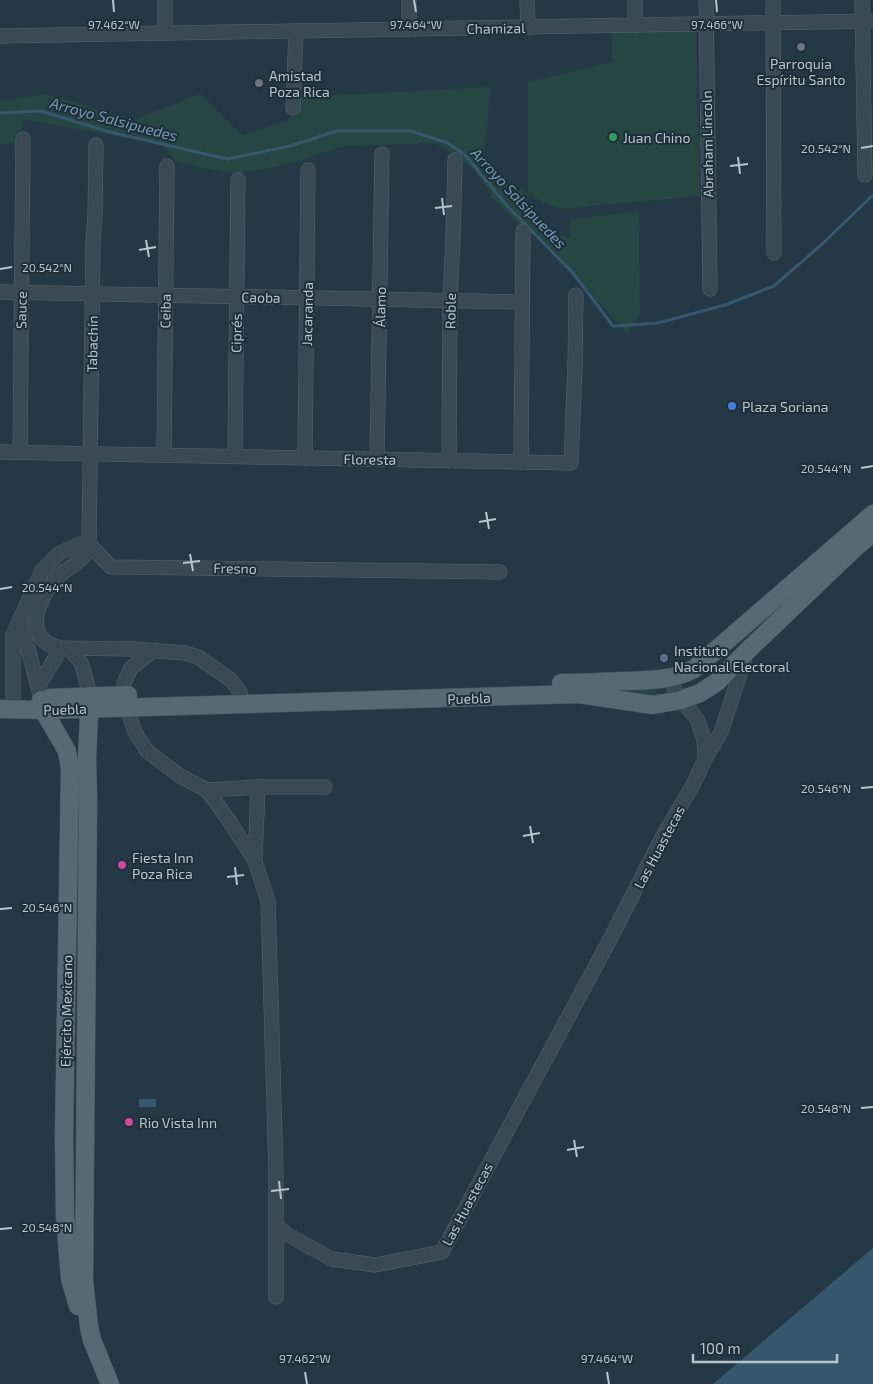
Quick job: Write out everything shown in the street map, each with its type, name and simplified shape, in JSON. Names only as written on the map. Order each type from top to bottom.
[{"type":"main road","name":"Puebla","points":[[241,698],[486,686],[650,681],[683,675],[694,669],[873,514]]},
{"type":"main road","name":"Puebla","points":[[4,702],[41,699],[90,702],[241,698],[579,694],[653,705],[681,700],[700,693],[717,682],[746,652],[873,532]]},
{"type":"main road","name":"Ejército Mexicano","points":[[41,699],[67,751],[70,769],[64,1135],[65,1216],[70,1279],[110,1384]]},
{"type":"main road","name":"Ejército Mexicano","points":[[88,1327],[84,1280],[84,1214],[87,758],[90,702]]},
{"type":"main road","points":[[67,751],[87,758]]},
{"type":"main road","points":[[66,1004],[86,1004]]},
{"type":"main road","points":[[65,1216],[84,1214]]},
{"type":"street","points":[[165,0],[165,33]]},
{"type":"street","points":[[409,0],[409,29]]},
{"type":"street","points":[[527,0],[528,27]]},
{"type":"street","points":[[635,0],[635,25]]},
{"type":"street","name":"Abraham Lincoln","points":[[706,0],[710,289]]},
{"type":"street","points":[[773,0],[774,252]]},
{"type":"street","points":[[862,0],[867,21],[865,175]]},
{"type":"street","name":"Chamizal","points":[[0,36],[867,21]]},
{"type":"street","points":[[293,108],[296,31]]},
{"type":"street","name":"Sauce","points":[[20,452],[23,139]]},
{"type":"street","name":"Tabachín","points":[[89,544],[96,145]]},
{"type":"street","name":"Álamo","points":[[377,459],[382,154]]},
{"type":"street","name":"Roble","points":[[449,461],[450,301],[455,160]]},
{"type":"street","name":"Ceiba","points":[[164,455],[167,166]]},
{"type":"street","name":"Jacaranda","points":[[305,458],[308,170]]},
{"type":"street","name":"Ciprés","points":[[235,456],[238,180]]},
{"type":"street","points":[[521,462],[523,231]]},
{"type":"street","name":"Caoba","points":[[0,292],[522,302]]},
{"type":"street","name":"Floresta","points":[[0,452],[571,463],[576,366],[576,295]]},
{"type":"street","points":[[4,702],[13,635],[42,570],[60,553],[80,544],[89,544],[85,555],[49,588],[38,613],[36,618],[37,629],[41,638],[50,645],[66,649],[133,649],[185,652],[198,657],[231,680],[241,698]]},
{"type":"street","name":"Fresno","points":[[89,544],[111,566],[500,572]]},
{"type":"street","points":[[20,618],[41,699]]},
{"type":"street","points":[[41,699],[66,649]]},
{"type":"street","points":[[66,649],[81,664],[90,702]]},
{"type":"street","points":[[154,650],[131,668],[124,683],[125,701],[135,732],[147,751],[180,776],[207,790],[255,861],[268,901],[276,1171],[276,1297]]},
{"type":"street","name":"Las Huastecas","points":[[276,1226],[288,1235],[332,1259],[375,1265],[442,1252],[607,945],[664,834],[721,732],[746,652]]},
{"type":"street","points":[[669,679],[681,700],[696,718],[704,739],[705,759]]},
{"type":"street","points":[[207,790],[258,787],[325,787]]},
{"type":"street","points":[[255,861],[258,787]]},
{"type":"green space","points":[[612,29],[696,30],[700,196],[559,209],[542,202],[529,193],[526,215],[541,232],[570,238],[570,220],[639,211],[640,313],[627,334],[555,252],[514,220],[491,196],[487,187],[473,169],[435,143],[344,146],[277,167],[235,174],[176,162],[163,145],[23,119],[18,143],[0,144],[0,101],[46,94],[134,120],[200,94],[242,135],[288,121],[301,97],[491,87],[482,173],[528,193],[528,82],[612,62]]},
{"type":"green space","points":[[655,688],[658,693],[656,697],[536,690]]},
{"type":"water","points":[[139,1099],[156,1099],[156,1107],[139,1107]]},
{"type":"water","points":[[873,1248],[873,1384],[713,1384]]},
{"type":"waterway","name":"Arroyo Salsipuedes","points":[[0,113],[41,111],[106,131],[227,159],[290,146],[337,131],[411,131],[448,143],[466,156],[509,208],[573,273],[613,326],[658,323],[725,305],[774,286],[821,245],[873,195]]},
{"type":"place","name":"Parroquia Espíritu Santo","points":[[801,47]]},
{"type":"place","name":"Amistad Poza Rica","points":[[259,83]]},
{"type":"place","name":"Juan Chino","points":[[613,137]]},
{"type":"place","name":"Plaza Soriana","points":[[732,406]]},
{"type":"place","name":"Instituto Nacional Electoral","points":[[664,658]]},
{"type":"place","name":"Fiesta Inn Poza Rica","points":[[122,865]]},
{"type":"place","name":"Rio Vista Inn","points":[[129,1122]]}]
